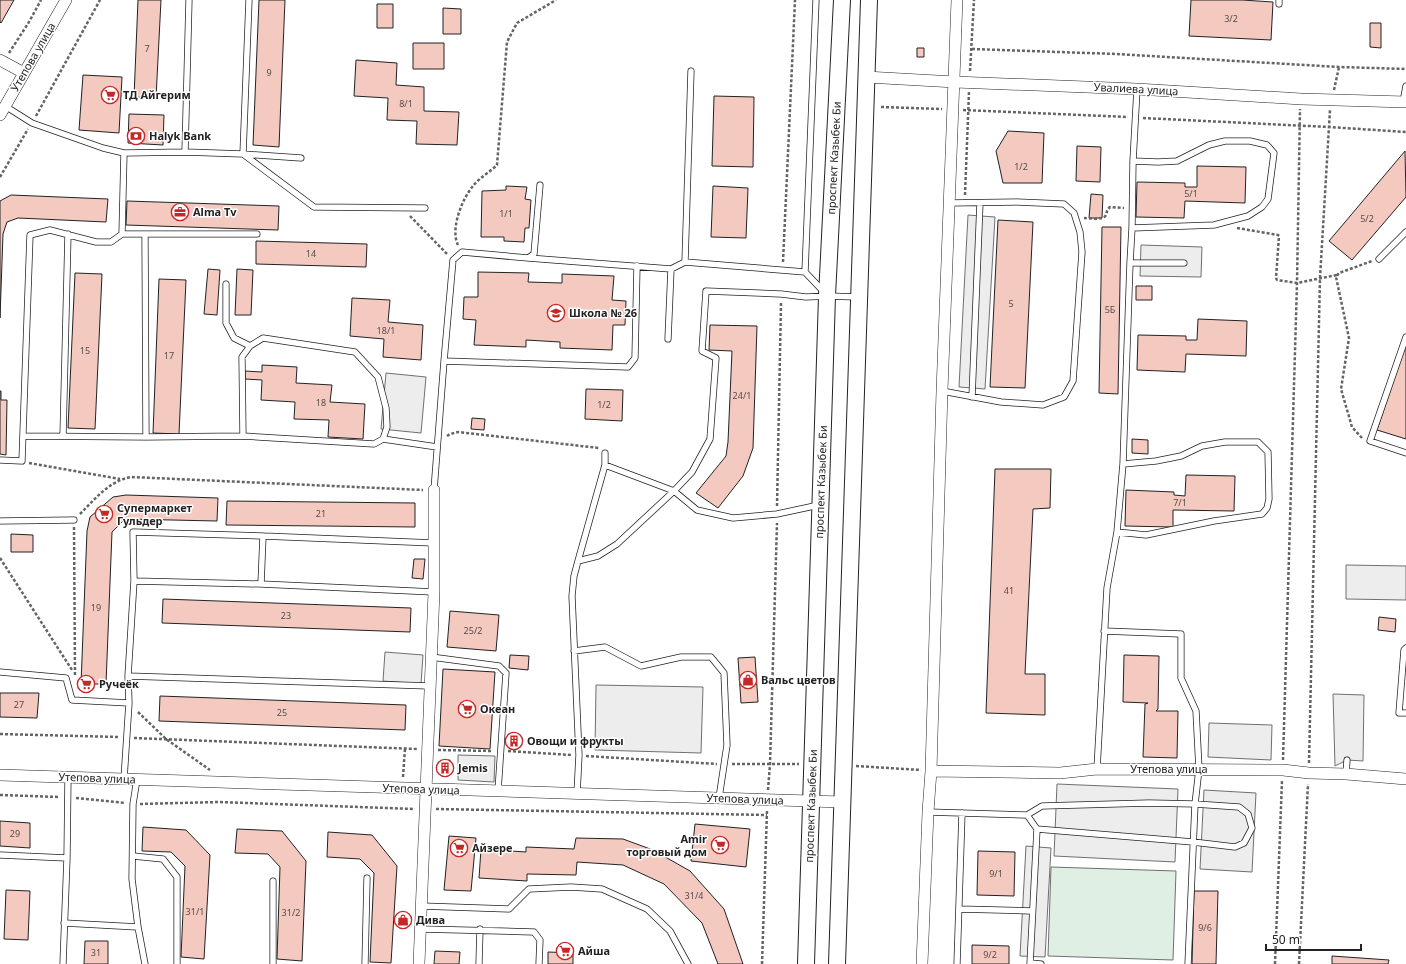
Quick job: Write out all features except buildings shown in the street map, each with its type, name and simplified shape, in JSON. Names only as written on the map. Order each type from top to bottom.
[{"type":"street","name":"Утепова улица","points":[[2,110],[66,0]]},
{"type":"street","name":"проспект Казыбек Би","points":[[805,963],[827,296],[842,0]]},
{"type":"street","points":[[837,964],[869,0]]},
{"type":"street","points":[[922,964],[931,771],[942,391],[957,0]]},
{"type":"street","points":[[2,61],[24,73]]},
{"type":"street","name":"Увалиева улица","points":[[866,77],[1137,89],[1301,99],[1404,102]]},
{"type":"street","points":[[419,964],[434,592],[434,490]]},
{"type":"street","name":"Утепова улица","points":[[931,771],[1060,773],[1097,769],[1283,770],[1309,774],[1346,774],[1406,779]]},
{"type":"street","name":"Утепова улица","points":[[0,775],[842,802]]},
{"type":"lane","points":[[185,152],[189,0]]},
{"type":"lane","points":[[243,154],[249,0]]},
{"type":"lane","points":[[805,272],[816,0]]},
{"type":"lane","points":[[685,262],[691,71]]},
{"type":"lane","points":[[1404,102],[1406,86]]},
{"type":"lane","points":[[1097,769],[1107,588],[1117,532],[1122,464],[1137,89]]},
{"type":"lane","points":[[2,110],[32,123],[103,148],[124,153],[185,152],[301,158]]},
{"type":"lane","points":[[1132,228],[1215,225],[1248,216],[1262,207],[1268,199],[1274,153],[1267,146],[1250,141],[1225,141],[1209,145],[1177,161],[1133,161]]},
{"type":"lane","points":[[122,234],[124,153]]},
{"type":"lane","points":[[243,154],[314,207],[425,208]]},
{"type":"lane","points":[[528,258],[534,254],[540,185]]},
{"type":"lane","points":[[942,391],[1001,402],[1043,405],[1064,397],[1073,381],[1082,252],[1080,232],[1074,213],[1064,204],[980,202],[949,203]]},
{"type":"lane","points":[[972,397],[980,202]]},
{"type":"lane","points":[[0,460],[22,461],[30,235],[50,230],[96,242],[111,242],[122,234],[257,234]]},
{"type":"lane","points":[[1379,259],[1406,232]]},
{"type":"lane","points":[[63,436],[68,234]]},
{"type":"lane","points":[[145,234],[146,437]]},
{"type":"lane","points":[[434,490],[453,260],[462,252],[671,269],[685,262],[805,272],[827,296]]},
{"type":"lane","points":[[1130,263],[1184,263]]},
{"type":"lane","points":[[444,361],[628,367],[635,358],[637,266]]},
{"type":"lane","points":[[668,339],[671,269]]},
{"type":"lane","points":[[226,284],[226,323],[234,338],[250,346]]},
{"type":"lane","points":[[578,561],[598,556],[617,544],[674,491],[692,472],[710,439],[716,358],[702,351],[706,291],[781,294],[806,297],[859,297]]},
{"type":"lane","points":[[242,436],[242,357],[250,346],[264,338],[354,352],[378,377],[386,408],[387,427],[383,439]]},
{"type":"lane","points":[[1406,338],[1370,441],[1406,453]]},
{"type":"lane","points":[[23,436],[242,436],[374,444],[383,439],[437,447]]},
{"type":"lane","points":[[1117,532],[1146,535],[1214,521],[1262,514],[1267,508],[1269,499],[1268,452],[1258,442],[1225,442],[1202,446],[1182,456],[1156,462],[1122,464]]},
{"type":"lane","points":[[577,794],[579,755],[572,596],[574,576],[605,464],[605,453]]},
{"type":"lane","points":[[605,464],[674,491],[697,510],[733,518],[777,514],[821,504]]},
{"type":"lane","points":[[0,521],[74,520]]},
{"type":"lane","points":[[124,779],[129,703],[128,676],[134,581],[133,532],[434,543]]},
{"type":"lane","points":[[261,584],[263,536]]},
{"type":"lane","points":[[134,581],[261,584],[434,592]]},
{"type":"lane","points":[[1104,631],[1181,634],[1181,678],[1196,711],[1199,769],[1195,804],[1188,964]]},
{"type":"lane","points":[[574,651],[605,647],[641,666],[681,657],[711,657],[724,673],[727,745],[725,764],[718,798]]},
{"type":"lane","points":[[1406,648],[1404,650],[1399,713],[1406,713]]},
{"type":"lane","points":[[431,657],[499,666],[506,673],[498,791]]},
{"type":"lane","points":[[0,672],[66,678],[72,700],[129,703]]},
{"type":"lane","points":[[128,676],[430,686]]},
{"type":"lane","points":[[1346,774],[1347,760]]},
{"type":"lane","points":[[63,964],[68,777]]},
{"type":"lane","points":[[137,779],[133,804],[132,879],[138,927],[145,964]]},
{"type":"lane","points":[[928,812],[1027,816],[1042,806],[1149,803],[1195,804],[1239,807],[1248,814],[1252,828],[1244,843],[1235,847],[1037,829]]},
{"type":"lane","points":[[957,964],[962,813]]},
{"type":"lane","points":[[1027,816],[1037,829],[1030,964],[1040,964]]},
{"type":"lane","points":[[0,855],[67,858]]},
{"type":"lane","points":[[133,856],[163,859],[177,877],[177,964]]},
{"type":"lane","points":[[365,964],[367,878]]},
{"type":"lane","points":[[273,881],[273,964]]},
{"type":"lane","points":[[422,906],[509,909],[529,889],[571,887],[602,889],[647,909],[670,931],[688,964]]},
{"type":"lane","points":[[960,909],[1032,911]]},
{"type":"lane","points":[[64,923],[138,927]]},
{"type":"lane","points":[[420,929],[480,929],[534,932],[540,940],[539,964]]},
{"type":"lane","points":[[479,964],[480,929]]},
{"type":"path","points":[[2,61],[29,22],[40,0]]},
{"type":"path","points":[[0,177],[32,123],[100,0]]},
{"type":"path","points":[[462,252],[455,238],[458,213],[473,185],[498,165],[507,42],[517,23],[556,0]]},
{"type":"path","points":[[782,270],[795,0]]},
{"type":"path","points":[[965,203],[974,0]]},
{"type":"path","points":[[972,48],[1116,54],[1339,67],[1406,69]]},
{"type":"path","points":[[1299,964],[1309,774],[1320,278],[1331,100],[1339,67]]},
{"type":"path","points":[[1275,964],[1283,770],[1301,99]]},
{"type":"path","points":[[1075,217],[1102,219],[1105,217],[1108,209],[1112,206],[1132,208]]},
{"type":"path","points":[[401,208],[453,260]]},
{"type":"path","points":[[1215,225],[1278,235],[1277,280],[1297,283],[1337,275],[1379,259]]},
{"type":"path","points":[[1337,275],[1338,287],[1349,338],[1342,389],[1352,426],[1361,437],[1370,441]]},
{"type":"path","points":[[762,964],[767,800],[770,764],[781,294]]},
{"type":"path","points":[[437,447],[443,439],[450,434],[458,432],[598,447],[605,453]]},
{"type":"path","points":[[22,461],[121,479]]},
{"type":"path","points":[[72,700],[75,676],[74,520],[102,491],[121,479],[131,477],[434,490]]},
{"type":"path","points":[[0,558],[75,676]]},
{"type":"path","points":[[129,703],[166,739],[212,772]]},
{"type":"path","points":[[0,734],[126,737],[428,750],[500,751],[725,764],[812,764]]},
{"type":"path","points":[[403,777],[405,748]]},
{"type":"path","points":[[844,766],[931,771]]},
{"type":"path","points":[[0,795],[68,798],[133,804],[219,802],[425,809],[767,815]]},
{"type":"green space","points":[[1051,867],[1176,871],[1173,960],[1048,956]]},
{"type":"shaded area","points":[[968,215],[995,217],[985,389],[959,387]]},
{"type":"shaded area","points":[[1141,245],[1202,247],[1201,277],[1140,276]]},
{"type":"shaded area","points":[[386,373],[426,377],[421,433],[381,429]]},
{"type":"shaded area","points":[[1346,565],[1406,566],[1406,600],[1346,599]]},
{"type":"shaded area","points":[[385,652],[423,655],[421,684],[383,681]]},
{"type":"shaded area","points":[[596,685],[703,687],[701,753],[595,750]]},
{"type":"shaded area","points":[[1333,694],[1364,695],[1363,761],[1347,760],[1335,766]]},
{"type":"shaded area","points":[[1209,723],[1272,725],[1271,760],[1208,757]]},
{"type":"shaded area","points":[[458,755],[495,756],[494,782],[458,780]]},
{"type":"shaded area","points":[[1057,784],[1178,789],[1175,862],[1054,856]]},
{"type":"shaded area","points":[[1204,790],[1256,793],[1252,872],[1200,869]]},
{"type":"shaded area","points":[[1026,846],[1051,848],[1045,957],[1020,956]]},
{"type":"place","name":"ТД Айгерим","points":[[110,95]]},
{"type":"place","name":"Halyk Bank","points":[[136,136]]},
{"type":"place","name":"Alma Tv","points":[[180,212]]},
{"type":"place","name":"Школа № 26","points":[[556,313]]},
{"type":"place","name":"Супермаркет Гульдер","points":[[104,514]]},
{"type":"place","name":"Вальс цветов","points":[[748,680]]},
{"type":"place","name":"Ручеёк","points":[[86,684]]},
{"type":"place","name":"Океан","points":[[467,709]]},
{"type":"place","name":"Овощи и фрукты","points":[[514,741]]},
{"type":"place","name":"Jemis","points":[[445,768]]},
{"type":"place","name":"Amir торговый дом","points":[[720,845]]},
{"type":"place","name":"Айзере","points":[[459,848]]},
{"type":"place","name":"Дива","points":[[403,920]]},
{"type":"place","name":"Айша","points":[[565,951]]}]
